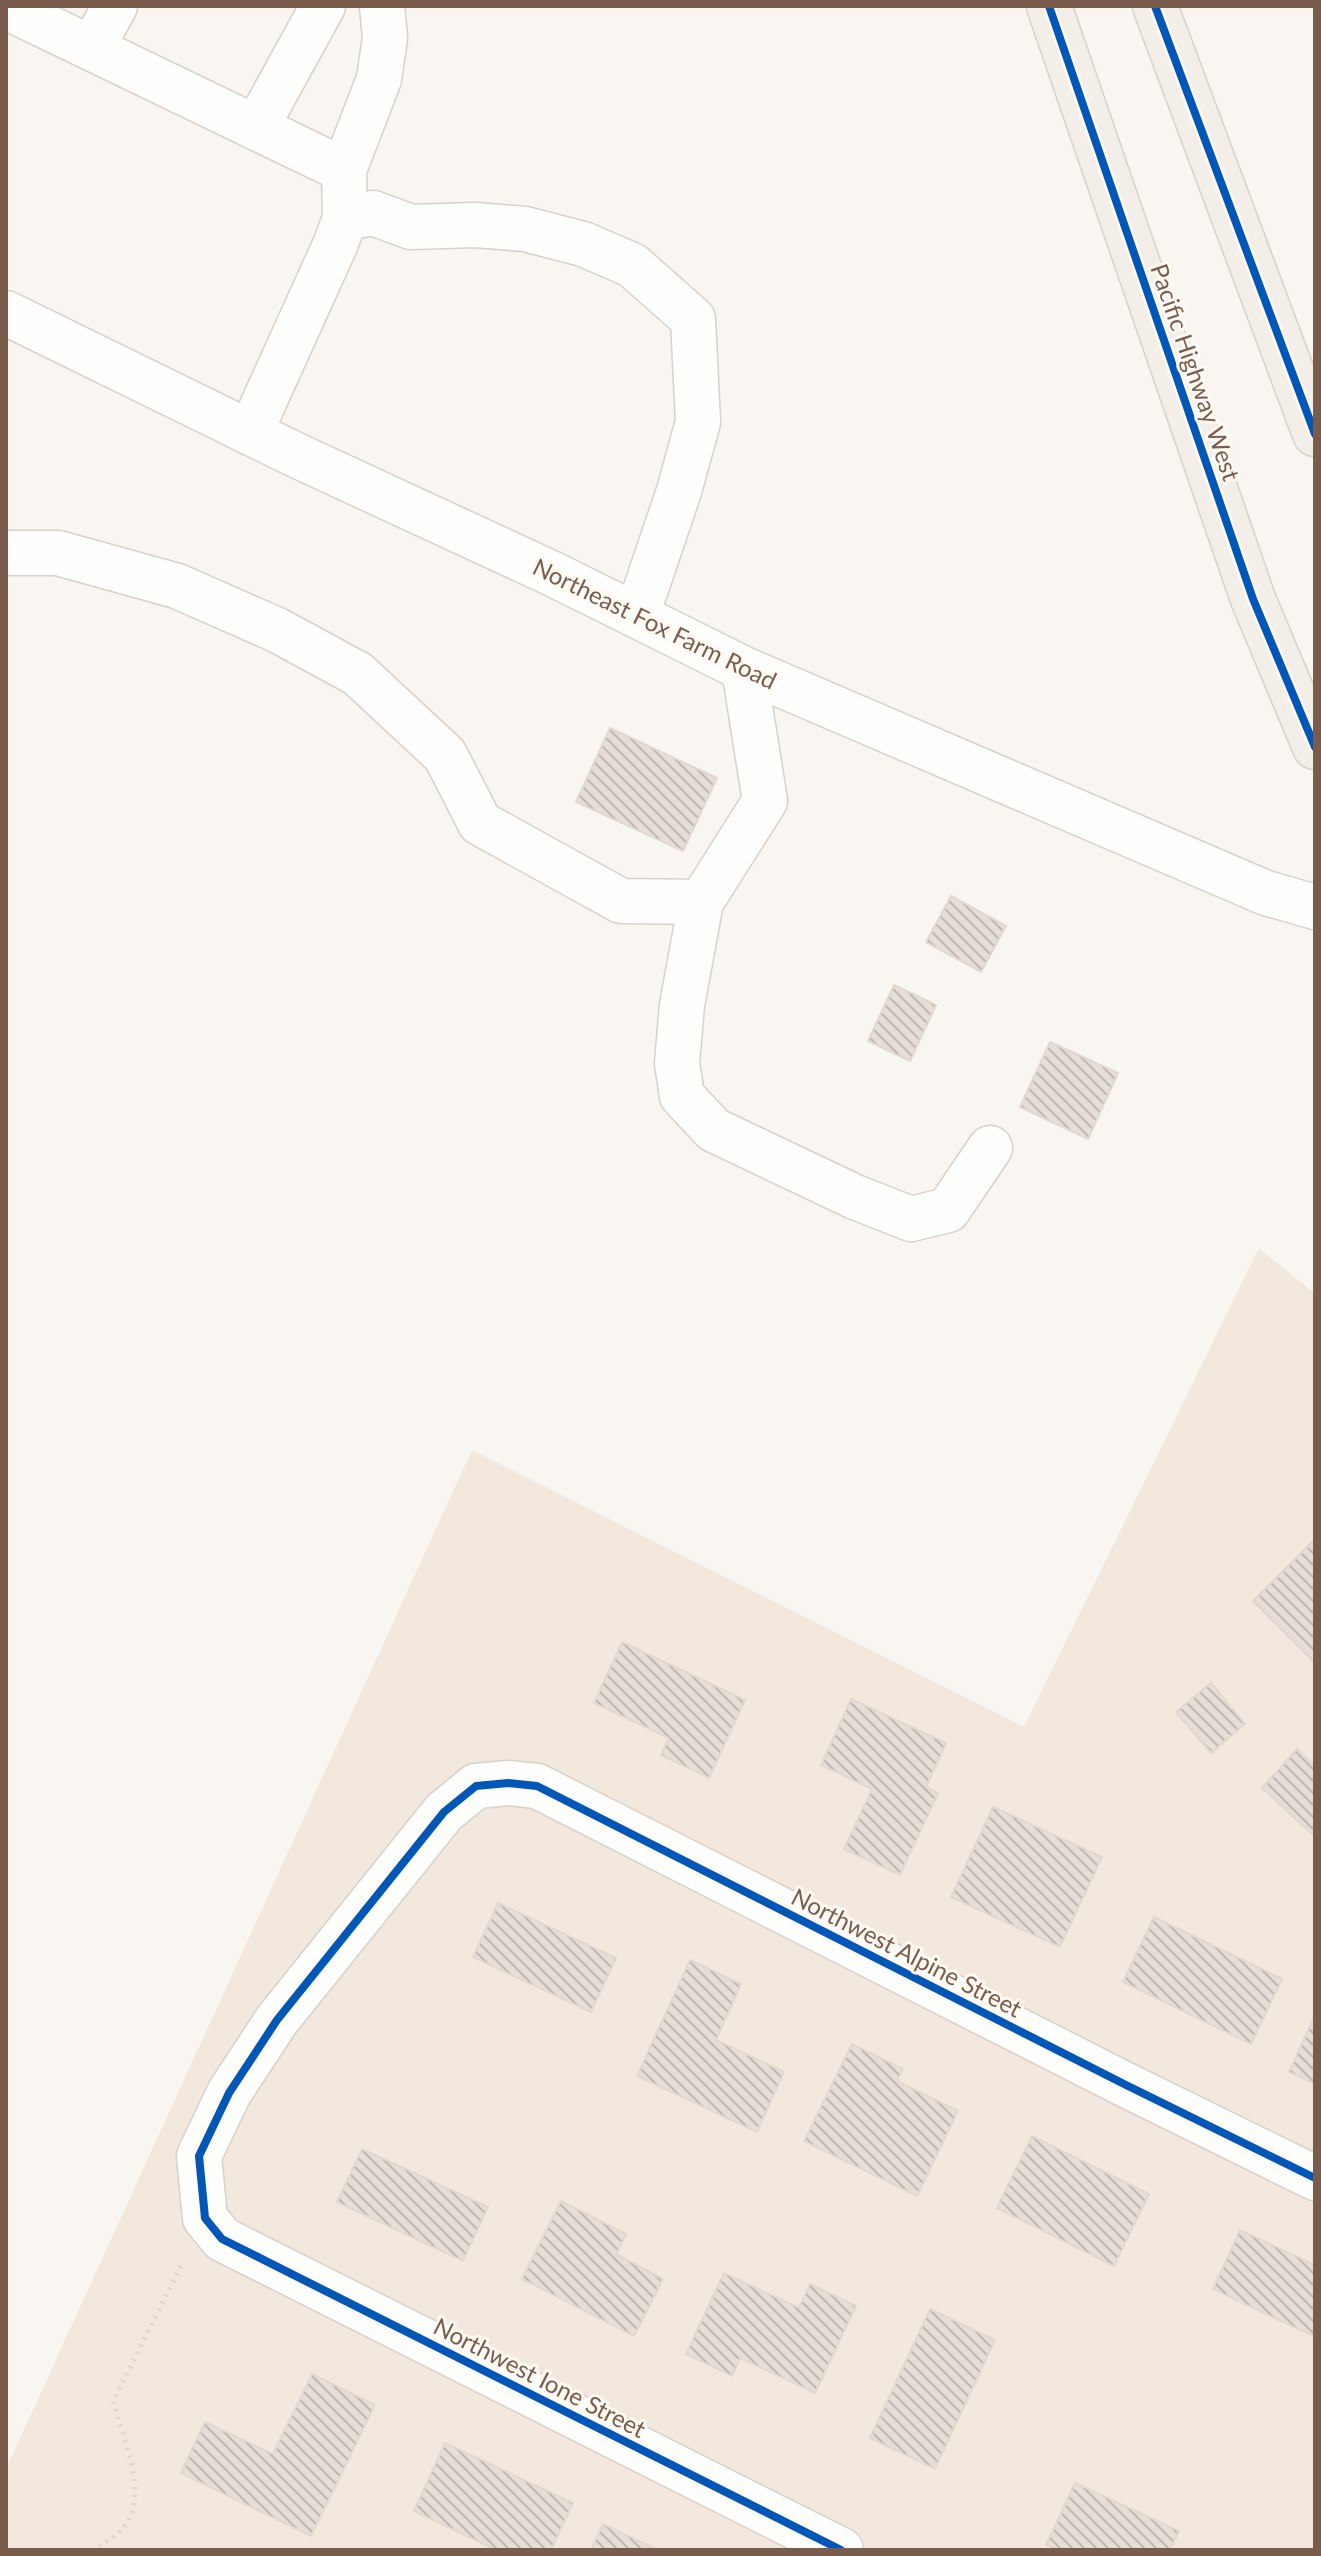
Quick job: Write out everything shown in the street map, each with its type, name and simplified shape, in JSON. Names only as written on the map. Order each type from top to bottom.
[{"type":"main road","name":"Pacific Highway West","points":[[1049,6],[1253,599],[1315,747]]},
{"type":"main road","points":[[1155,6],[1315,434]]},
{"type":"street","points":[[92,48],[115,6]]},
{"type":"street","points":[[256,128],[323,6]]},
{"type":"street","points":[[250,433],[345,218],[344,170],[379,79],[385,38],[382,6]]},
{"type":"street","points":[[6,7],[344,170]]},
{"type":"street","points":[[345,218],[373,213],[411,227],[475,225],[525,229],[583,244],[632,265],[693,319],[698,422],[679,491],[637,615]]},
{"type":"street","name":"Northeast Fox Farm Road","points":[[6,313],[250,433],[553,574],[744,669],[1266,893],[1315,907]]},
{"type":"street","points":[[6,553],[58,553],[177,586],[277,630],[358,674],[445,755],[480,823],[621,901],[701,902]]},
{"type":"street","points":[[744,669],[765,801],[701,902],[682,1005],[677,1063],[682,1096],[714,1130],[855,1197],[911,1219],[948,1210],[990,1148]]},
{"type":"street","name":"Northwest Alpine Street","points":[[213,2228],[199,2156],[229,2093],[277,2020],[444,1812],[476,1786],[508,1783],[537,1786],[1315,2178]]},
{"type":"street","name":"Northwest Ione Street","points":[[213,2228],[841,2550]]},
{"type":"path","points":[[92,2550],[123,2528],[134,2511],[136,2484],[113,2401],[213,2228]]},
{"type":"shaded area","points":[[1259,1248],[1315,1294],[1315,2550],[6,2550],[6,2469],[472,1450],[1024,1727]]},
{"type":"building","points":[[610,728],[717,778],[683,851],[576,802]]},
{"type":"building","points":[[951,896],[1006,926],[981,972],[926,942]]},
{"type":"building","points":[[894,985],[936,1005],[910,1061],[868,1041]]},
{"type":"building","points":[[1050,1042],[1118,1073],[1088,1139],[1020,1107]]},
{"type":"building","points":[[1315,1539],[1315,1663],[1253,1601]]},
{"type":"building","points":[[622,1642],[745,1700],[709,1778],[661,1755],[669,1738],[594,1703]]},
{"type":"building","points":[[1211,1683],[1245,1724],[1211,1753],[1176,1712]]},
{"type":"building","points":[[851,1699],[946,1743],[926,1787],[938,1793],[900,1875],[844,1849],[872,1789],[821,1765]]},
{"type":"building","points":[[1297,1749],[1315,1766],[1315,1837],[1262,1788]]},
{"type":"building","points":[[993,1807],[1102,1857],[1060,1947],[951,1897]]},
{"type":"building","points":[[498,1903],[616,1958],[591,2012],[473,1957]]},
{"type":"building","points":[[1154,1917],[1282,1979],[1251,2044],[1123,1982]]},
{"type":"building","points":[[690,1960],[741,1984],[716,2040],[784,2072],[757,2132],[637,2076]]},
{"type":"building","points":[[1315,2015],[1315,2084],[1289,2072]]},
{"type":"building","points":[[852,2044],[903,2069],[897,2081],[958,2111],[917,2196],[804,2141]]},
{"type":"building","points":[[1032,2136],[1149,2194],[1114,2266],[997,2208]]},
{"type":"building","points":[[362,2149],[488,2207],[463,2261],[337,2202]]},
{"type":"building","points":[[561,2201],[626,2234],[616,2254],[663,2279],[634,2336],[522,2279]]},
{"type":"building","points":[[1240,2230],[1315,2265],[1315,2337],[1213,2289]]},
{"type":"building","points":[[724,2273],[799,2308],[810,2284],[856,2306],[815,2393],[740,2358],[732,2376],[686,2354]]},
{"type":"building","points":[[930,2309],[995,2340],[935,2469],[870,2438]]},
{"type":"building","points":[[312,2374],[375,2405],[311,2536],[181,2473],[205,2422],[273,2454]]},
{"type":"building","points":[[445,2443],[573,2503],[551,2550],[496,2550],[414,2511]]},
{"type":"building","points":[[1075,2483],[1179,2531],[1170,2550],[1058,2550],[1046,2545]]},
{"type":"building","points":[[603,2524],[658,2550],[591,2550]]},
{"type":"cycle path","points":[[1049,6],[1253,599],[1315,747]]},
{"type":"cycle path","points":[[1155,6],[1315,434]]},
{"type":"cycle path","points":[[841,2550],[222,2239],[205,2218],[199,2156],[229,2093],[277,2020],[444,1812],[476,1786],[508,1783],[537,1786],[1315,2178]]}]
